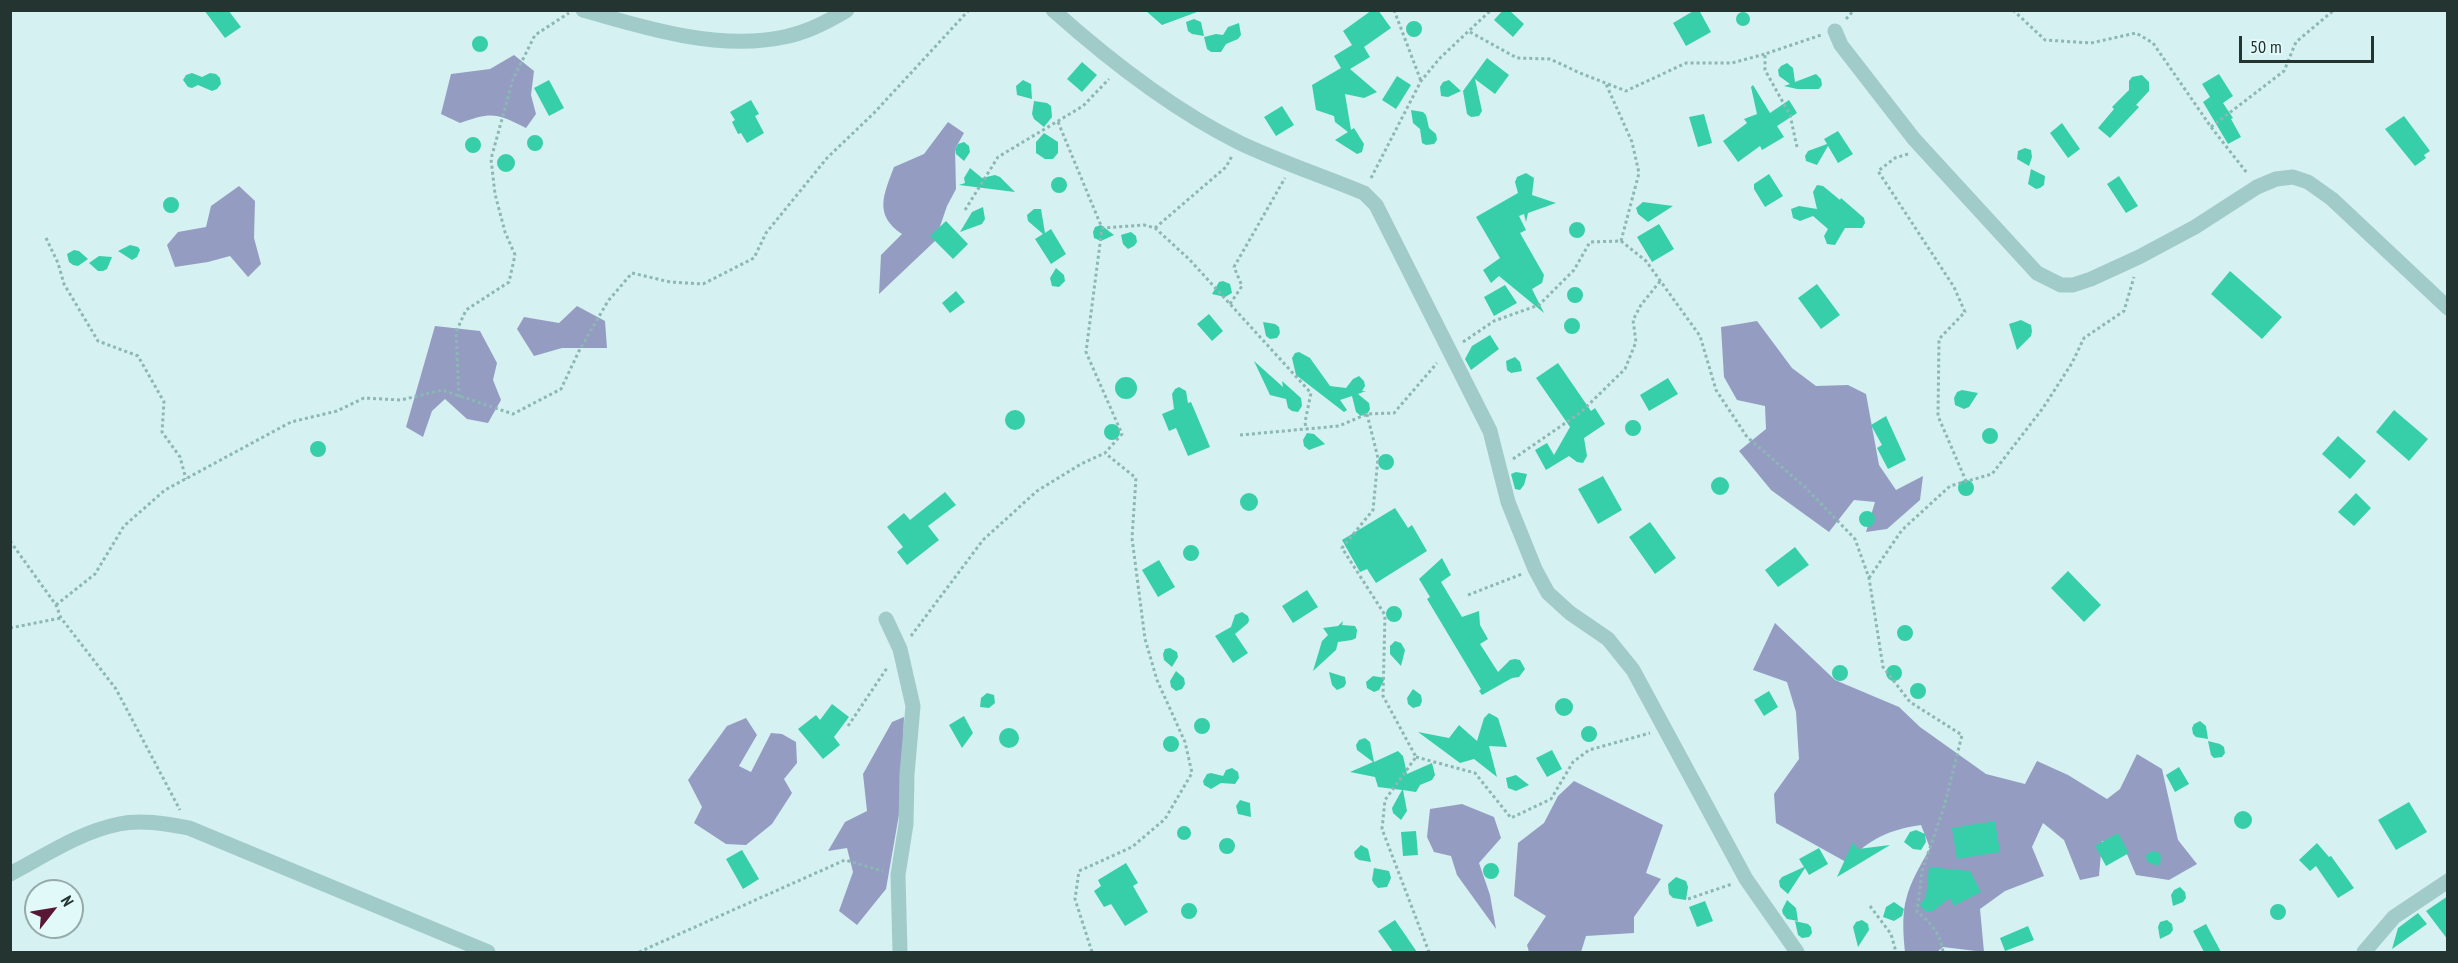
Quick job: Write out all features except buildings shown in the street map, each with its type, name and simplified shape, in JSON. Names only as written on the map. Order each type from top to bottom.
[{"type":"street","points":[[584,10],[680,35],[735,40],[784,37],[848,10]]},
{"type":"street","points":[[1053,10],[1121,66],[1186,112],[1239,142],[1364,193],[1376,205],[1490,431],[1508,502],[1535,569],[1548,593],[1557,603],[1608,639],[1646,689],[1746,879],[1797,952]]},
{"type":"street","points":[[1835,31],[1841,45],[1924,149],[2037,273],[2048,280],[2061,285],[2073,285],[2139,258],[2195,227],[2257,187],[2276,179],[2293,177],[2308,182],[2332,199],[2448,308]]},
{"type":"street","points":[[886,619],[900,649],[913,706],[907,774],[906,824],[898,875],[900,952]]},
{"type":"street","points":[[10,874],[86,833],[122,823],[163,823],[189,828],[488,952]]},
{"type":"street","points":[[2364,952],[2394,917],[2448,881]]},
{"type":"path","points":[[459,397],[456,332],[466,310],[509,282],[515,255],[505,232],[495,194],[491,159],[513,79],[536,35],[576,10]]},
{"type":"path","points":[[56,604],[95,574],[124,526],[165,490],[291,422],[337,411],[364,398],[401,400],[442,390],[513,414],[561,389],[579,351],[608,301],[632,273],[670,282],[703,284],[754,258],[766,233],[827,158],[874,112],[969,10]]},
{"type":"path","points":[[1394,10],[1421,81]]},
{"type":"path","points":[[1364,193],[1421,81],[1440,58],[1491,10]]},
{"type":"path","points":[[1470,32],[1517,58],[1550,59],[1626,91],[1686,63],[1732,63],[1835,31],[1854,10]]},
{"type":"path","points":[[2013,10],[2045,40],[2091,43],[2136,33],[2153,43],[2211,127],[2257,187]]},
{"type":"path","points":[[2211,127],[2284,71],[2296,42],[2334,10]]},
{"type":"path","points":[[1765,54],[1766,70],[1790,115],[1797,147]]},
{"type":"path","points":[[965,210],[998,157],[1083,106],[1121,66]]},
{"type":"path","points":[[1605,84],[1632,142],[1639,173],[1621,241]]},
{"type":"path","points":[[848,726],[900,649],[983,540],[1037,491],[1081,464],[1105,453],[1122,434],[1086,352],[1102,228],[1058,122]]},
{"type":"path","points":[[1155,228],[1226,167],[1239,142]]},
{"type":"path","points":[[1924,149],[1894,158],[1878,171],[1954,287],[1965,312],[1939,339],[1938,416],[1966,481]]},
{"type":"path","points":[[1230,304],[1242,286],[1234,267],[1294,164]]},
{"type":"path","points":[[1102,228],[1144,225],[1155,228],[1189,259],[1311,393],[1305,422],[1306,429]]},
{"type":"path","points":[[46,238],[64,284],[98,341],[138,356],[164,402],[162,432],[180,457],[186,479]]},
{"type":"path","points":[[1240,435],[1339,426],[1367,414],[1394,413],[1450,350],[1494,321],[1539,305],[1574,270],[1590,242],[1621,241],[1646,261],[1700,336],[1716,390],[1747,437],[1806,488],[1854,539],[1869,578],[1883,667],[1910,702],[1962,735],[1944,807],[1922,872],[1917,912],[1928,920],[1942,940],[1942,952]]},
{"type":"path","points":[[1869,578],[1902,530],[1950,486],[1992,474],[2043,408],[2073,363],[2084,338],[2124,311],[2138,269],[2139,258]]},
{"type":"path","points":[[1499,469],[1580,413],[1625,369],[1636,342],[1633,320],[1641,305],[1661,280]]},
{"type":"path","points":[[1367,414],[1378,458],[1373,510],[1342,548],[1385,615],[1383,696],[1416,757],[1475,773],[1511,818],[1551,799],[1573,762],[1589,750],[1666,728]]},
{"type":"path","points":[[1092,952],[1074,899],[1079,872],[1132,847],[1165,819],[1192,773],[1185,742],[1157,680],[1145,639],[1132,538],[1136,478],[1105,453]]},
{"type":"path","points":[[10,542],[56,604],[61,618],[116,689],[189,828]]},
{"type":"path","points":[[1468,596],[1535,569]]},
{"type":"path","points":[[10,628],[61,618]]},
{"type":"path","points":[[1416,757],[1385,800],[1382,829],[1429,952]]},
{"type":"path","points":[[639,952],[845,860],[898,875]]},
{"type":"path","points":[[1688,899],[1746,879]]},
{"type":"path","points":[[1870,906],[1891,934],[1896,952]]},
{"type":"shaded area","points":[[514,55],[534,71],[531,95],[536,114],[526,128],[508,119],[494,116],[480,117],[460,123],[441,114],[451,74],[490,69]]},
{"type":"shaded area","points":[[948,122],[964,133],[955,149],[956,189],[947,206],[935,241],[879,294],[881,255],[902,234],[887,219],[883,204],[894,167],[924,154]]},
{"type":"shaded area","points":[[239,186],[255,201],[254,238],[261,264],[248,277],[230,256],[175,267],[167,245],[178,232],[206,227],[211,206]]},
{"type":"shaded area","points":[[577,306],[605,321],[607,348],[562,348],[534,356],[517,329],[524,317],[559,323]]},
{"type":"shaded area","points":[[1757,321],[1792,368],[1816,386],[1848,385],[1866,394],[1879,465],[1896,490],[1923,476],[1920,500],[1887,529],[1866,532],[1875,502],[1854,500],[1829,532],[1771,490],[1739,451],[1766,429],[1765,406],[1737,400],[1724,377],[1721,327]]},
{"type":"shaded area","points":[[435,326],[480,331],[497,363],[493,380],[501,400],[488,423],[467,419],[445,399],[432,411],[423,437],[406,427]]},
{"type":"shaded area","points":[[1775,623],[1835,680],[1899,707],[1920,727],[1986,774],[2025,784],[2037,761],[2068,775],[2107,799],[2120,789],[2137,754],[2162,769],[2178,840],[2197,864],[2169,880],[2136,875],[2123,845],[2102,841],[2099,876],[2080,880],[2064,840],[2043,823],[2032,847],[2044,876],[2005,891],[1980,909],[1984,952],[1943,947],[1937,952],[1905,952],[1904,908],[1915,875],[1930,848],[1921,825],[1880,837],[1863,847],[1846,862],[1776,823],[1774,794],[1799,759],[1796,712],[1787,682],[1753,670]]},
{"type":"shaded area","points":[[904,717],[901,803],[886,889],[857,925],[839,911],[853,872],[847,848],[828,851],[845,822],[867,811],[863,774],[892,722]]},
{"type":"shaded area","points":[[746,718],[757,735],[739,766],[751,772],[771,733],[782,734],[796,742],[797,763],[784,779],[792,793],[772,824],[746,845],[726,844],[694,823],[702,807],[688,780],[727,726]]},
{"type":"shaded area","points":[[1574,781],[1663,825],[1646,873],[1661,879],[1634,917],[1634,933],[1586,936],[1581,952],[1529,952],[1527,945],[1546,916],[1514,896],[1518,843],[1544,823],[1558,796]]},
{"type":"shaded area","points":[[1462,804],[1494,817],[1501,838],[1479,863],[1490,895],[1496,929],[1457,875],[1451,856],[1434,852],[1427,837],[1430,809]]}]
